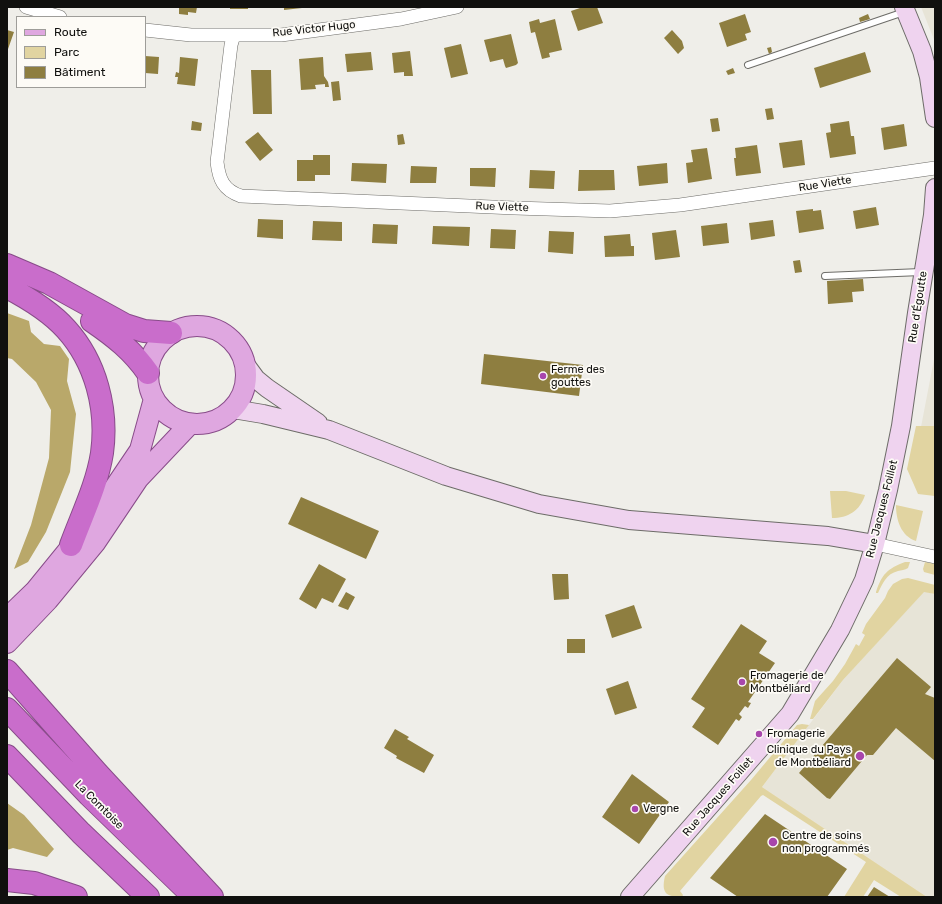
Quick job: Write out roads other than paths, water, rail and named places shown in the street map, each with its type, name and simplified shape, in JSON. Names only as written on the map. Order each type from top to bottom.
[{"type":"highway","points":[[7,265],[49,283],[125,325],[144,332],[171,333]]},
{"type":"highway","points":[[7,286],[46,296],[74,309],[92,320],[115,336],[142,363],[148,373]]},
{"type":"highway","points":[[7,286],[46,311],[66,329],[85,356],[99,390],[104,426],[102,453],[95,479],[71,545]]},
{"type":"highway","points":[[7,671],[98,774],[212,897]]},
{"type":"highway","name":"La Comtoise","points":[[8,710],[89,795],[195,897]]},
{"type":"highway","points":[[7,756],[82,833],[148,897]]},
{"type":"highway","points":[[7,880],[34,883],[76,897]]},
{"type":"main road","points":[[905,9],[932,77],[935,118]]},
{"type":"main road","name":"Rue d'Égoutte","points":[[901,426],[923,272],[933,215],[935,188]]},
{"type":"main road","points":[[201,326],[216,330],[229,338],[240,350],[245,364],[246,380],[242,395],[233,409],[221,418],[206,424],[190,424],[176,420],[164,411],[154,399],[149,385],[148,373],[152,356],[160,343],[171,333],[186,327],[201,326]]},
{"type":"main road","points":[[245,364],[256,379],[267,388],[329,430]]},
{"type":"main road","points":[[7,618],[35,591],[92,521],[140,450],[154,399]]},
{"type":"main road","points":[[233,409],[263,414],[329,430],[446,476],[539,504],[629,520],[828,536],[875,544]]},
{"type":"main road","points":[[7,643],[48,600],[94,543],[138,478],[190,424]]},
{"type":"main road","name":"Rue Jacques Foillet","points":[[630,897],[790,714],[840,630],[864,580],[875,544],[890,482],[901,426]]},
{"type":"street","points":[[26,7],[57,16]]},
{"type":"street","name":"Rue Victor Hugo","points":[[146,30],[191,34],[281,34],[401,13],[457,7]]},
{"type":"street","name":"Rue Viette","points":[[234,35],[231,45],[217,162],[218,175],[223,185],[233,193],[241,196],[610,211],[680,205],[935,168]]},
{"type":"street","points":[[875,544],[935,557]]},
{"type":"lane","points":[[748,65],[905,9]]},
{"type":"lane","points":[[825,276],[923,272]]},
{"type":"place","name":"Ferme des gouttes","points":[[543,376]]},
{"type":"place","name":"Fromagerie de Montbéliard","points":[[742,682]]},
{"type":"place","name":"Fromagerie","points":[[759,734]]},
{"type":"place","name":"Clinique du Pays de Montbéliard","points":[[860,756]]},
{"type":"place","name":"Vergne","points":[[635,809]]},
{"type":"place","name":"Centre de soins non programmés","points":[[773,842]]}]
